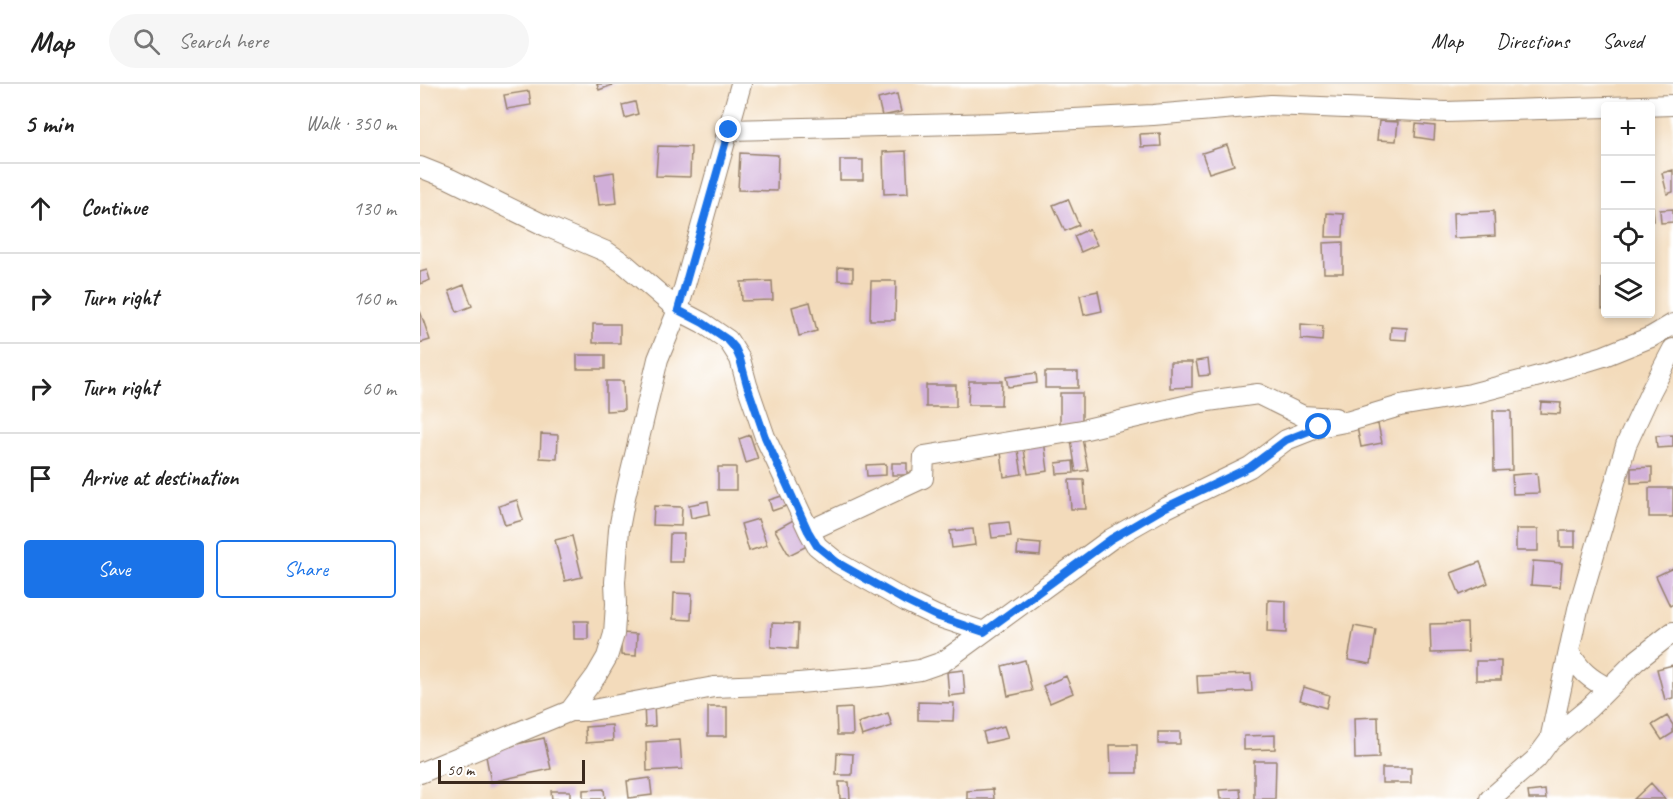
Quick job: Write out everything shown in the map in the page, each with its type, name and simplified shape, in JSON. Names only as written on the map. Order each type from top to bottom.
[{"type":"street","points":[[570,711],[607,657],[614,634],[618,539],[625,497],[658,359],[678,310],[741,84]]},
{"type":"street","points":[[729,130],[997,123],[1153,115],[1271,105],[1445,112],[1673,105]]},
{"type":"street","points":[[420,167],[607,252],[626,265],[678,310],[728,340],[740,359],[765,437],[817,546],[838,563],[907,602],[936,616],[984,632]]},
{"type":"street","points":[[420,773],[570,711],[587,711],[714,687],[787,684],[880,676],[920,670],[944,662],[1120,534],[1164,508],[1250,467],[1286,440],[1319,427],[1350,421],[1400,406],[1471,394],[1550,373],[1604,356],[1651,337],[1673,324]]},
{"type":"street","points":[[1550,740],[1578,609],[1626,445],[1673,349]]},
{"type":"street","points":[[808,531],[923,478],[924,456],[1082,430],[1201,402],[1258,394],[1303,416],[1350,421]]},
{"type":"street","points":[[1490,799],[1536,759],[1550,740],[1589,708],[1636,661],[1673,632]]},
{"type":"street","points":[[1569,652],[1591,680],[1608,688]]},
{"type":"building","points":[[597,84],[615,84],[599,90]]},
{"type":"building","points":[[529,91],[531,105],[507,109],[504,95]]},
{"type":"building","points":[[897,94],[901,112],[882,116],[878,99]]},
{"type":"building","points":[[635,102],[638,114],[625,118],[622,105]]},
{"type":"building","points":[[1379,121],[1398,122],[1396,141],[1377,140]]},
{"type":"building","points":[[1416,124],[1435,126],[1434,140],[1415,137]]},
{"type":"building","points":[[1160,133],[1161,146],[1141,147],[1140,134]]},
{"type":"building","points":[[1227,145],[1234,165],[1209,173],[1202,153]]},
{"type":"building","points":[[658,146],[691,147],[690,177],[656,176]]},
{"type":"building","points":[[906,151],[908,193],[884,194],[883,152]]},
{"type":"building","points":[[740,153],[778,155],[777,191],[738,190]]},
{"type":"building","points":[[840,160],[863,160],[863,180],[840,180]]},
{"type":"building","points":[[1673,170],[1673,192],[1667,194],[1662,173]]},
{"type":"building","points":[[614,172],[617,203],[599,205],[595,175]]},
{"type":"building","points":[[1068,199],[1079,225],[1065,231],[1053,205]]},
{"type":"building","points":[[1673,209],[1673,222],[1661,223],[1660,210]]},
{"type":"building","points":[[1494,211],[1495,236],[1454,238],[1453,213]]},
{"type":"building","points":[[1327,213],[1344,214],[1343,237],[1326,237]]},
{"type":"building","points":[[1089,229],[1097,245],[1081,252],[1074,236]]},
{"type":"building","points":[[1343,242],[1343,273],[1324,273],[1323,243]]},
{"type":"building","points":[[838,267],[853,268],[853,281],[838,280]]},
{"type":"building","points":[[427,270],[430,280],[420,284],[420,272]]},
{"type":"building","points":[[772,281],[773,300],[742,301],[741,282]]},
{"type":"building","points":[[871,281],[896,281],[895,320],[870,320]]},
{"type":"building","points":[[464,285],[472,306],[457,312],[449,291]]},
{"type":"building","points":[[1098,291],[1102,311],[1084,315],[1080,295]]},
{"type":"building","points":[[810,302],[817,331],[799,336],[792,307]]},
{"type":"building","points":[[420,311],[430,340],[420,343]]},
{"type":"building","points":[[593,324],[620,324],[620,343],[593,343]]},
{"type":"building","points":[[1301,324],[1323,326],[1322,341],[1301,339]]},
{"type":"building","points":[[1391,327],[1407,328],[1406,340],[1390,339]]},
{"type":"building","points":[[577,355],[605,355],[605,369],[577,369]]},
{"type":"building","points":[[1208,359],[1210,375],[1199,376],[1196,361]]},
{"type":"building","points":[[1170,362],[1192,362],[1192,387],[1170,388]]},
{"type":"building","points":[[1045,372],[1078,372],[1078,388],[1045,388]]},
{"type":"building","points":[[1036,373],[1037,383],[1008,387],[1006,377]]},
{"type":"building","points":[[606,381],[623,381],[624,410],[606,411]]},
{"type":"building","points":[[969,381],[1002,381],[1001,405],[968,405]]},
{"type":"building","points":[[926,385],[956,385],[956,407],[926,407]]},
{"type":"building","points":[[1060,393],[1082,393],[1082,425],[1060,425]]},
{"type":"building","points":[[1541,402],[1561,403],[1560,414],[1540,413]]},
{"type":"building","points":[[1493,411],[1511,411],[1512,470],[1494,471]]},
{"type":"building","points":[[1378,424],[1382,443],[1361,447],[1357,427]]},
{"type":"building","points":[[541,434],[558,435],[557,459],[540,458]]},
{"type":"building","points":[[750,435],[758,459],[746,463],[739,439]]},
{"type":"building","points":[[1673,435],[1673,447],[1657,448],[1656,436]]},
{"type":"building","points":[[1082,438],[1088,470],[1076,472],[1071,440]]},
{"type":"building","points":[[1044,440],[1048,471],[1028,474],[1023,443]]},
{"type":"building","points":[[1018,450],[1022,474],[1004,477],[1001,452]]},
{"type":"building","points":[[1073,461],[1074,473],[1057,474],[1056,463]]},
{"type":"building","points":[[892,463],[907,463],[907,475],[892,475]]},
{"type":"building","points":[[886,464],[886,475],[867,476],[866,465]]},
{"type":"building","points":[[718,467],[736,467],[736,490],[718,490]]},
{"type":"building","points":[[1652,467],[1652,482],[1631,483],[1631,468]]},
{"type":"building","points":[[1537,473],[1539,493],[1513,494],[1512,475]]},
{"type":"building","points":[[1069,480],[1084,480],[1086,509],[1071,509]]},
{"type":"building","points":[[1649,488],[1673,488],[1673,517],[1649,517]]},
{"type":"building","points":[[785,495],[789,505],[772,511],[769,500]]},
{"type":"building","points":[[517,500],[523,520],[505,525],[499,506]]},
{"type":"building","points":[[708,501],[710,514],[691,518],[689,505]]},
{"type":"building","points":[[654,506],[682,507],[681,526],[653,525]]},
{"type":"building","points":[[758,519],[767,545],[749,551],[741,524]]},
{"type":"building","points":[[795,519],[809,545],[789,555],[775,530]]},
{"type":"building","points":[[1009,522],[1011,536],[992,538],[990,524]]},
{"type":"building","points":[[973,529],[975,545],[952,548],[950,531]]},
{"type":"building","points":[[1516,529],[1538,529],[1538,551],[1516,551]]},
{"type":"building","points":[[1560,531],[1575,531],[1575,547],[1560,547]]},
{"type":"building","points":[[670,534],[684,534],[683,562],[669,562]]},
{"type":"building","points":[[572,536],[582,577],[565,581],[555,540]]},
{"type":"building","points":[[1018,542],[1041,544],[1040,556],[1017,554]]},
{"type":"building","points":[[1533,561],[1562,563],[1560,587],[1531,585]]},
{"type":"building","points":[[1480,562],[1488,583],[1460,595],[1451,573]]},
{"type":"building","points":[[1673,568],[1673,604],[1670,606],[1656,576]]},
{"type":"building","points":[[674,593],[692,594],[691,620],[673,619]]},
{"type":"building","points":[[1268,600],[1286,601],[1286,633],[1267,632]]},
{"type":"building","points":[[574,621],[588,621],[588,639],[574,639]]},
{"type":"building","points":[[772,623],[798,624],[797,649],[771,647]]},
{"type":"building","points":[[1467,623],[1468,652],[1431,653],[1430,624]]},
{"type":"building","points":[[1354,626],[1376,630],[1371,664],[1348,660]]},
{"type":"building","points":[[621,633],[637,634],[636,656],[621,655]]},
{"type":"building","points":[[1025,660],[1032,691],[1008,696],[1002,666]]},
{"type":"building","points":[[1476,661],[1501,661],[1501,680],[1476,680]]},
{"type":"building","points":[[1673,665],[1673,698],[1665,700],[1657,669]]},
{"type":"building","points":[[963,670],[965,694],[949,696],[947,672]]},
{"type":"building","points":[[1251,674],[1252,691],[1198,694],[1197,676]]},
{"type":"building","points":[[1066,676],[1073,693],[1050,703],[1043,686]]},
{"type":"building","points":[[1304,687],[1329,695],[1326,708],[1300,700]]},
{"type":"building","points":[[918,702],[954,703],[953,721],[918,720]]},
{"type":"building","points":[[644,703],[654,703],[655,726],[645,727]]},
{"type":"building","points":[[708,707],[727,707],[727,736],[708,736]]},
{"type":"building","points":[[852,708],[853,735],[837,735],[836,709]]},
{"type":"building","points":[[888,713],[892,726],[862,736],[858,723]]},
{"type":"building","points":[[1667,716],[1673,725],[1673,733],[1662,740],[1652,725]]},
{"type":"building","points":[[1378,717],[1379,758],[1355,759],[1354,718]]},
{"type":"building","points":[[612,725],[613,741],[586,743],[585,727]]},
{"type":"building","points":[[1004,726],[1008,738],[986,743],[983,732]]},
{"type":"building","points":[[1158,732],[1180,732],[1180,744],[1158,744]]},
{"type":"building","points":[[1275,735],[1275,749],[1244,750],[1244,736]]},
{"type":"building","points":[[544,738],[551,769],[491,782],[485,751]]},
{"type":"building","points":[[680,740],[682,769],[647,771],[646,742]]},
{"type":"building","points":[[1110,745],[1137,745],[1137,773],[1111,773]]},
{"type":"building","points":[[837,753],[853,754],[852,775],[836,775]]},
{"type":"building","points":[[1254,761],[1276,761],[1275,799],[1254,799]]},
{"type":"building","points":[[1382,768],[1411,768],[1411,783],[1382,783]]},
{"type":"building","points":[[650,778],[652,795],[629,798],[627,781]]},
{"type":"building","points":[[839,782],[849,782],[850,799],[840,799]]},
{"type":"building","points":[[1651,783],[1665,799],[1634,799]]},
{"type":"building","points":[[604,789],[605,799],[583,799],[583,790]]},
{"type":"building","points":[[993,789],[994,799],[967,799],[967,791]]},
{"type":"building","points":[[1240,789],[1241,799],[1220,799],[1219,790]]},
{"type":"building","points":[[1545,790],[1546,799],[1529,799],[1528,792]]},
{"type":"building","points":[[551,791],[570,791],[570,799],[552,799]]},
{"type":"route","points":[[729,130],[678,310],[703,323],[728,340],[735,348],[765,437],[817,546],[838,563],[907,602],[936,616],[984,632],[1111,539],[1164,508],[1250,467],[1286,440],[1319,427]]}]
